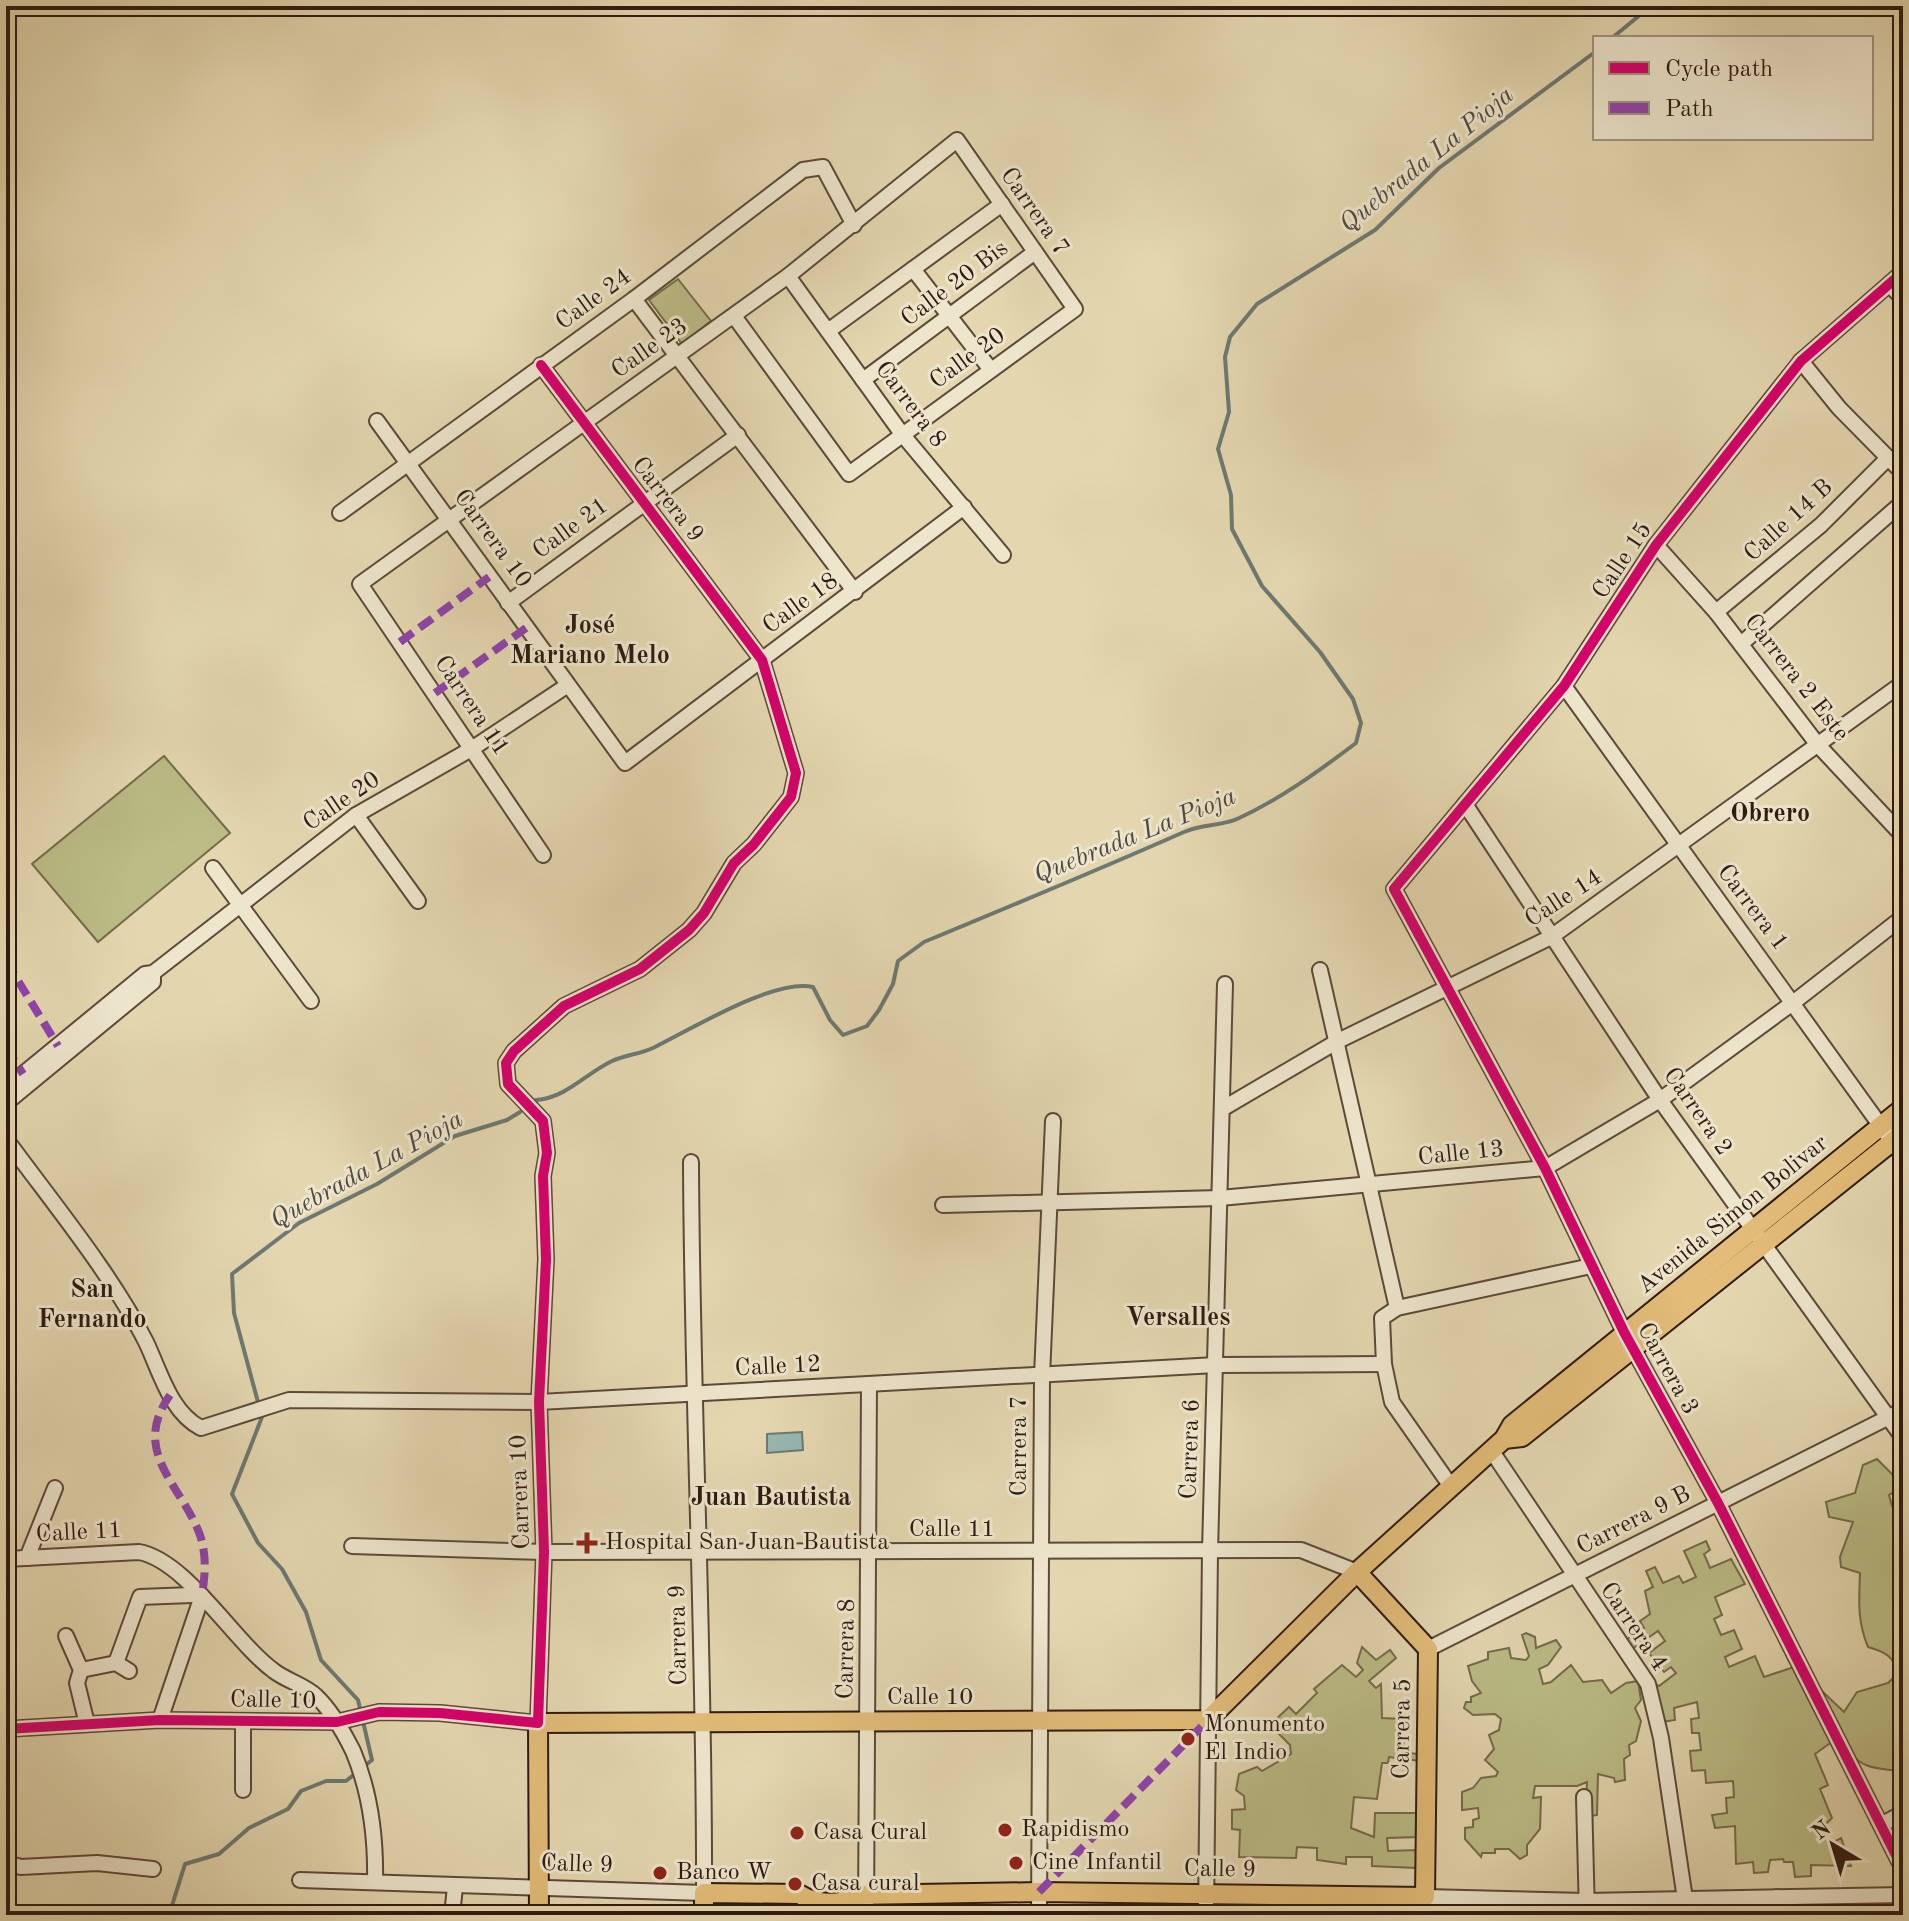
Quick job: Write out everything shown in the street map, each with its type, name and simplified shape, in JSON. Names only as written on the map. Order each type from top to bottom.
[{"type":"main road","name":"Avenida Simon Bolivar","points":[[1628,1340],[1765,1244],[1895,1140],[1903,1108]]},
{"type":"main road","name":"Avenida Simon Bolivar","points":[[1498,1444],[1522,1437],[1754,1229],[1895,1140]]},
{"type":"main road","points":[[1208,1720],[1357,1572],[1498,1444]]},
{"type":"main road","name":"Carrera 5","points":[[1357,1572],[1428,1649],[1425,1906]]},
{"type":"main road","name":"Calle 10","points":[[538,1723],[1208,1720]]},
{"type":"main road","name":"Carrera 10","points":[[538,1723],[539,1915]]},
{"type":"main road","name":"Calle 9","points":[[704,1893],[799,1894],[812,1902],[848,1901],[866,1895],[1039,1892],[1207,1894],[1425,1906]]},
{"type":"main road","name":"Carrera 9","points":[[704,1893],[704,1915]]},
{"type":"street","name":"Carrera 7","points":[[957,140],[1075,309]]},
{"type":"street","name":"Calle 23","points":[[360,584],[788,276],[957,140]]},
{"type":"street","name":"Calle 24","points":[[340,513],[634,299],[803,170],[823,167],[854,225]]},
{"type":"street","points":[[828,331],[1002,204]]},
{"type":"street","name":"Calle 20 Bis","points":[[863,380],[1035,252]]},
{"type":"street","points":[[913,269],[991,370]]},
{"type":"street","name":"Calle 15","points":[[1394,889],[1564,686],[1656,545],[1801,361],[1903,272]]},
{"type":"street","name":"Carrera 8","points":[[788,276],[902,434],[1003,555]]},
{"type":"street","points":[[1890,285],[1903,299]]},
{"type":"street","points":[[634,299],[855,592]]},
{"type":"street","name":"Calle 20","points":[[734,316],[849,474],[1075,309]]},
{"type":"street","points":[[1801,361],[1839,408],[1903,473]]},
{"type":"street","name":"Carrera 9","points":[[541,365],[762,660]]},
{"type":"street","name":"Carrera 10","points":[[377,421],[625,763]]},
{"type":"street","name":"Calle 21","points":[[508,603],[738,435]]},
{"type":"street","name":"Calle 14 B","points":[[1716,612],[1821,525],[1887,459]]},
{"type":"street","points":[[1741,644],[1903,502]]},
{"type":"street","name":"Calle 18","points":[[625,763],[964,507]]},
{"type":"street","name":"Carrera 2 Este","points":[[1656,545],[1716,612],[1818,745],[1903,836]]},
{"type":"street","name":"Carrera 11","points":[[360,584],[543,855]]},
{"type":"street","name":"Carrera 10","points":[[538,1723],[544,1552],[539,1402],[546,1259],[543,1176],[547,1153],[543,1121],[508,1084],[506,1063],[514,1051],[564,1006],[640,969],[673,945],[704,913],[734,863],[761,836],[791,797],[796,773],[762,660]]},
{"type":"street","name":"Calle 14","points":[[1222,1109],[1338,1041],[1551,937],[1903,683]]},
{"type":"street","name":"Calle 20","points":[[153,973],[356,815],[473,748],[568,685]]},
{"type":"street","name":"Carrera 1","points":[[1564,686],[1678,847],[1895,1140]]},
{"type":"street","name":"Carrera 2","points":[[1465,804],[1660,1100],[1765,1244],[1896,1413],[1903,1438]]},
{"type":"street","points":[[356,815],[418,901]]},
{"type":"street","points":[[213,868],[311,1001]]},
{"type":"street","name":"Carrera 3","points":[[1394,889],[1450,987],[1545,1168],[1628,1340],[1718,1503],[1903,1869]]},
{"type":"street","name":"Calle 13","points":[[943,1205],[1048,1205],[1220,1198],[1545,1168],[1660,1100],[1903,917]]},
{"type":"street","points":[[1320,970],[1397,1308]]},
{"type":"street","points":[[6,1088],[145,974],[153,973],[153,982],[6,1103]]},
{"type":"street","name":"Carrera 6","points":[[1206,1915],[1210,1551],[1225,984]]},
{"type":"street","name":"Carrera 7","points":[[1039,1915],[1042,1376],[1053,1121]]},
{"type":"street","name":"Calle 12","points":[[6,1139],[84,1247],[144,1339],[170,1395],[184,1416],[201,1428],[229,1422],[269,1403],[325,1399],[539,1402],[1216,1365],[1384,1364]]},
{"type":"street","name":"Carrera 9","points":[[691,1162],[692,1396],[701,1551],[705,1723],[704,1893]]},
{"type":"street","points":[[1450,1485],[1392,1402],[1384,1364],[1382,1318],[1397,1308],[1591,1266]]},
{"type":"street","name":"Carrera 8","points":[[866,1915],[871,1552],[869,1384]]},
{"type":"street","name":"Carrera 9 B","points":[[1428,1649],[1896,1413]]},
{"type":"street","name":"Carrera 4","points":[[1498,1444],[1572,1576],[1648,1684],[1661,1738],[1685,1899]]},
{"type":"street","points":[[27,1558],[55,1488]]},
{"type":"street","name":"Calle 11","points":[[352,1546],[544,1552],[1301,1550],[1357,1572]]},
{"type":"street","name":"Calle 11","points":[[7,1562],[27,1558],[139,1552],[154,1555],[198,1593]]},
{"type":"street","points":[[81,1670],[122,1667],[140,1597],[198,1593]]},
{"type":"street","points":[[160,1720],[198,1593]]},
{"type":"street","points":[[198,1593],[272,1670],[315,1694],[337,1722],[353,1752],[367,1795],[376,1835],[375,1882]]},
{"type":"street","points":[[66,1636],[81,1670],[77,1683],[87,1724]]},
{"type":"street","name":"Calle 10","points":[[6,1729],[160,1720],[337,1722],[379,1712],[440,1713],[538,1723]]},
{"type":"street","points":[[243,1721],[243,1790]]},
{"type":"street","points":[[1584,1797],[1586,1908]]},
{"type":"street","points":[[1881,1825],[1903,1813]]},
{"type":"street","points":[[6,1863],[21,1867],[97,1863],[153,1869]]},
{"type":"street","name":"Calle 9","points":[[300,1880],[704,1893]]},
{"type":"street","points":[[452,1915],[455,1887]]},
{"type":"street","name":"Calle 9","points":[[1425,1906],[1586,1908],[1685,1899],[1903,1895]]},
{"type":"street","points":[[1777,1897],[1777,1915]]},
{"type":"green space","points":[[678,279],[711,321],[682,344],[649,300]]},
{"type":"green space","points":[[164,756],[230,833],[98,942],[32,864]]},
{"type":"green space","points":[[1877,1459],[1892,1474],[1899,1489],[1889,1495],[1892,1506],[1903,1503],[1903,1772],[1870,1767],[1858,1761],[1844,1744],[1832,1721],[1822,1691],[1844,1712],[1857,1692],[1888,1683],[1896,1675],[1892,1659],[1868,1647],[1864,1637],[1860,1573],[1841,1567],[1840,1557],[1853,1522],[1829,1517],[1826,1502],[1855,1493],[1863,1465]]},
{"type":"green space","points":[[1706,1541],[1710,1550],[1704,1554],[1710,1568],[1731,1559],[1745,1584],[1715,1597],[1722,1615],[1714,1619],[1721,1635],[1734,1630],[1742,1649],[1725,1657],[1729,1667],[1755,1656],[1764,1677],[1794,1667],[1833,1741],[1815,1754],[1828,1785],[1820,1789],[1832,1818],[1819,1831],[1832,1843],[1841,1838],[1851,1866],[1811,1865],[1811,1876],[1795,1877],[1793,1862],[1784,1862],[1783,1859],[1770,1860],[1768,1872],[1754,1873],[1753,1862],[1736,1864],[1735,1826],[1715,1828],[1712,1815],[1727,1813],[1726,1798],[1734,1797],[1733,1781],[1706,1783],[1705,1770],[1692,1771],[1690,1751],[1701,1750],[1699,1733],[1692,1733],[1691,1719],[1699,1718],[1697,1702],[1674,1708],[1675,1720],[1662,1722],[1654,1684],[1659,1686],[1676,1673],[1671,1667],[1664,1672],[1649,1653],[1665,1641],[1658,1631],[1632,1649],[1627,1639],[1644,1628],[1640,1621],[1650,1614],[1645,1591],[1653,1587],[1646,1571],[1655,1567],[1663,1583],[1679,1576],[1683,1583],[1696,1577],[1684,1551]]},
{"type":"green space","points":[[1526,1633],[1535,1637],[1536,1648],[1556,1640],[1561,1647],[1548,1665],[1539,1669],[1543,1684],[1551,1682],[1571,1665],[1583,1682],[1602,1680],[1611,1693],[1626,1683],[1638,1681],[1641,1700],[1635,1708],[1641,1721],[1636,1741],[1629,1745],[1630,1755],[1624,1759],[1625,1780],[1615,1782],[1614,1778],[1598,1774],[1597,1815],[1585,1817],[1587,1782],[1577,1786],[1535,1786],[1533,1798],[1541,1797],[1540,1829],[1527,1845],[1527,1855],[1520,1859],[1509,1849],[1495,1849],[1495,1853],[1482,1853],[1481,1857],[1465,1839],[1465,1828],[1473,1827],[1473,1820],[1479,1818],[1478,1808],[1462,1810],[1462,1792],[1473,1788],[1481,1778],[1496,1776],[1498,1772],[1485,1760],[1494,1749],[1489,1735],[1499,1730],[1501,1719],[1495,1714],[1473,1715],[1464,1708],[1466,1702],[1471,1702],[1471,1697],[1481,1693],[1472,1681],[1468,1666],[1488,1659],[1488,1652],[1509,1648],[1511,1658],[1526,1660],[1529,1656],[1522,1635]]},
{"type":"green space","points":[[1362,1647],[1376,1660],[1390,1650],[1396,1658],[1369,1681],[1376,1688],[1381,1684],[1382,1718],[1402,1719],[1404,1753],[1421,1754],[1421,1761],[1389,1757],[1388,1763],[1382,1763],[1377,1799],[1354,1797],[1351,1828],[1374,1837],[1375,1813],[1420,1813],[1419,1837],[1387,1838],[1388,1851],[1418,1850],[1419,1878],[1416,1868],[1372,1866],[1372,1857],[1346,1857],[1346,1864],[1317,1860],[1317,1848],[1297,1847],[1296,1858],[1239,1857],[1240,1830],[1232,1829],[1232,1810],[1245,1809],[1244,1796],[1236,1790],[1239,1774],[1257,1767],[1262,1771],[1291,1754],[1290,1745],[1270,1725],[1289,1707],[1296,1714],[1317,1693],[1314,1689],[1342,1665],[1356,1677],[1363,1670],[1357,1663]]},
{"type":"green space","points":[[791,1901],[807,1912],[860,1911],[860,1915],[713,1915],[713,1903]]},
{"type":"water","points":[[802,1432],[803,1450],[767,1453],[767,1434]]},
{"type":"waterway","name":"Quebrada La Pioja","points":[[1614,36],[1651,6]]},
{"type":"waterway","name":"Quebrada La Pioja","points":[[536,1100],[557,1095],[612,1061],[653,1048],[732,1007],[777,990],[796,986],[813,987],[830,1020],[843,1035],[867,1026],[893,984],[898,961],[924,942],[1184,832],[1237,819],[1283,794],[1356,743],[1361,723],[1353,699],[1320,652],[1262,586],[1232,529],[1231,495],[1218,449],[1229,412],[1225,357],[1230,337],[1257,304],[1375,230],[1439,168],[1593,53]]},
{"type":"waterway","name":"Quebrada La Pioja","points":[[362,1768],[372,1760],[358,1700],[321,1660],[306,1612],[282,1569],[258,1543],[232,1494],[262,1417],[234,1313],[232,1274],[299,1223],[377,1184],[455,1136],[507,1120],[520,1112]]},
{"type":"waterway","name":"Quebrada La Pioja","points":[[169,1915],[185,1864],[219,1854],[249,1828],[288,1809],[301,1791],[326,1781],[346,1781],[356,1773]]},
{"type":"marked path","points":[[400,642],[489,577]]},
{"type":"marked path","points":[[435,693],[526,628]]},
{"type":"marked path","points":[[6,961],[58,1046]]},
{"type":"marked path","points":[[6,1047],[23,1074]]},
{"type":"marked path","points":[[170,1395],[159,1415],[155,1434],[157,1451],[200,1535],[205,1566],[202,1596]]},
{"type":"marked path","points":[[1039,1892],[1208,1720]]},
{"type":"cycle path","points":[[1903,272],[1801,361],[1656,545],[1564,686],[1394,889],[1545,1168],[1624,1332],[1718,1503],[1903,1869]]},
{"type":"cycle path","points":[[6,1729],[160,1720],[337,1722],[379,1712],[440,1713],[538,1723],[544,1552],[539,1402],[546,1259],[543,1176],[547,1153],[543,1121],[508,1084],[506,1063],[514,1051],[564,1006],[640,969],[689,930],[704,913],[734,863],[754,844],[791,797],[796,773],[762,660],[541,365]]},
{"type":"place","name":"Hospital San Juan Bautista","points":[[587,1543]]},
{"type":"place","name":"Monumento El Indio","points":[[1188,1739]]},
{"type":"place","name":"Rapidismo","points":[[1005,1830]]},
{"type":"place","name":"Casa Cural","points":[[797,1833]]},
{"type":"place","name":"Cine Infantil","points":[[1016,1863]]},
{"type":"place","name":"Banco W","points":[[660,1873]]},
{"type":"place","name":"Casa cural","points":[[795,1884]]},
{"type":"district","name":"José Mariano Melo","points":[[590,641]]},
{"type":"district","name":"Obrero","points":[[1770,814]]},
{"type":"district","name":"San Fernando","points":[[92,1305]]},
{"type":"district","name":"Versalles","points":[[1178,1318]]},
{"type":"district","name":"Juan Bautista","points":[[771,1498]]}]
